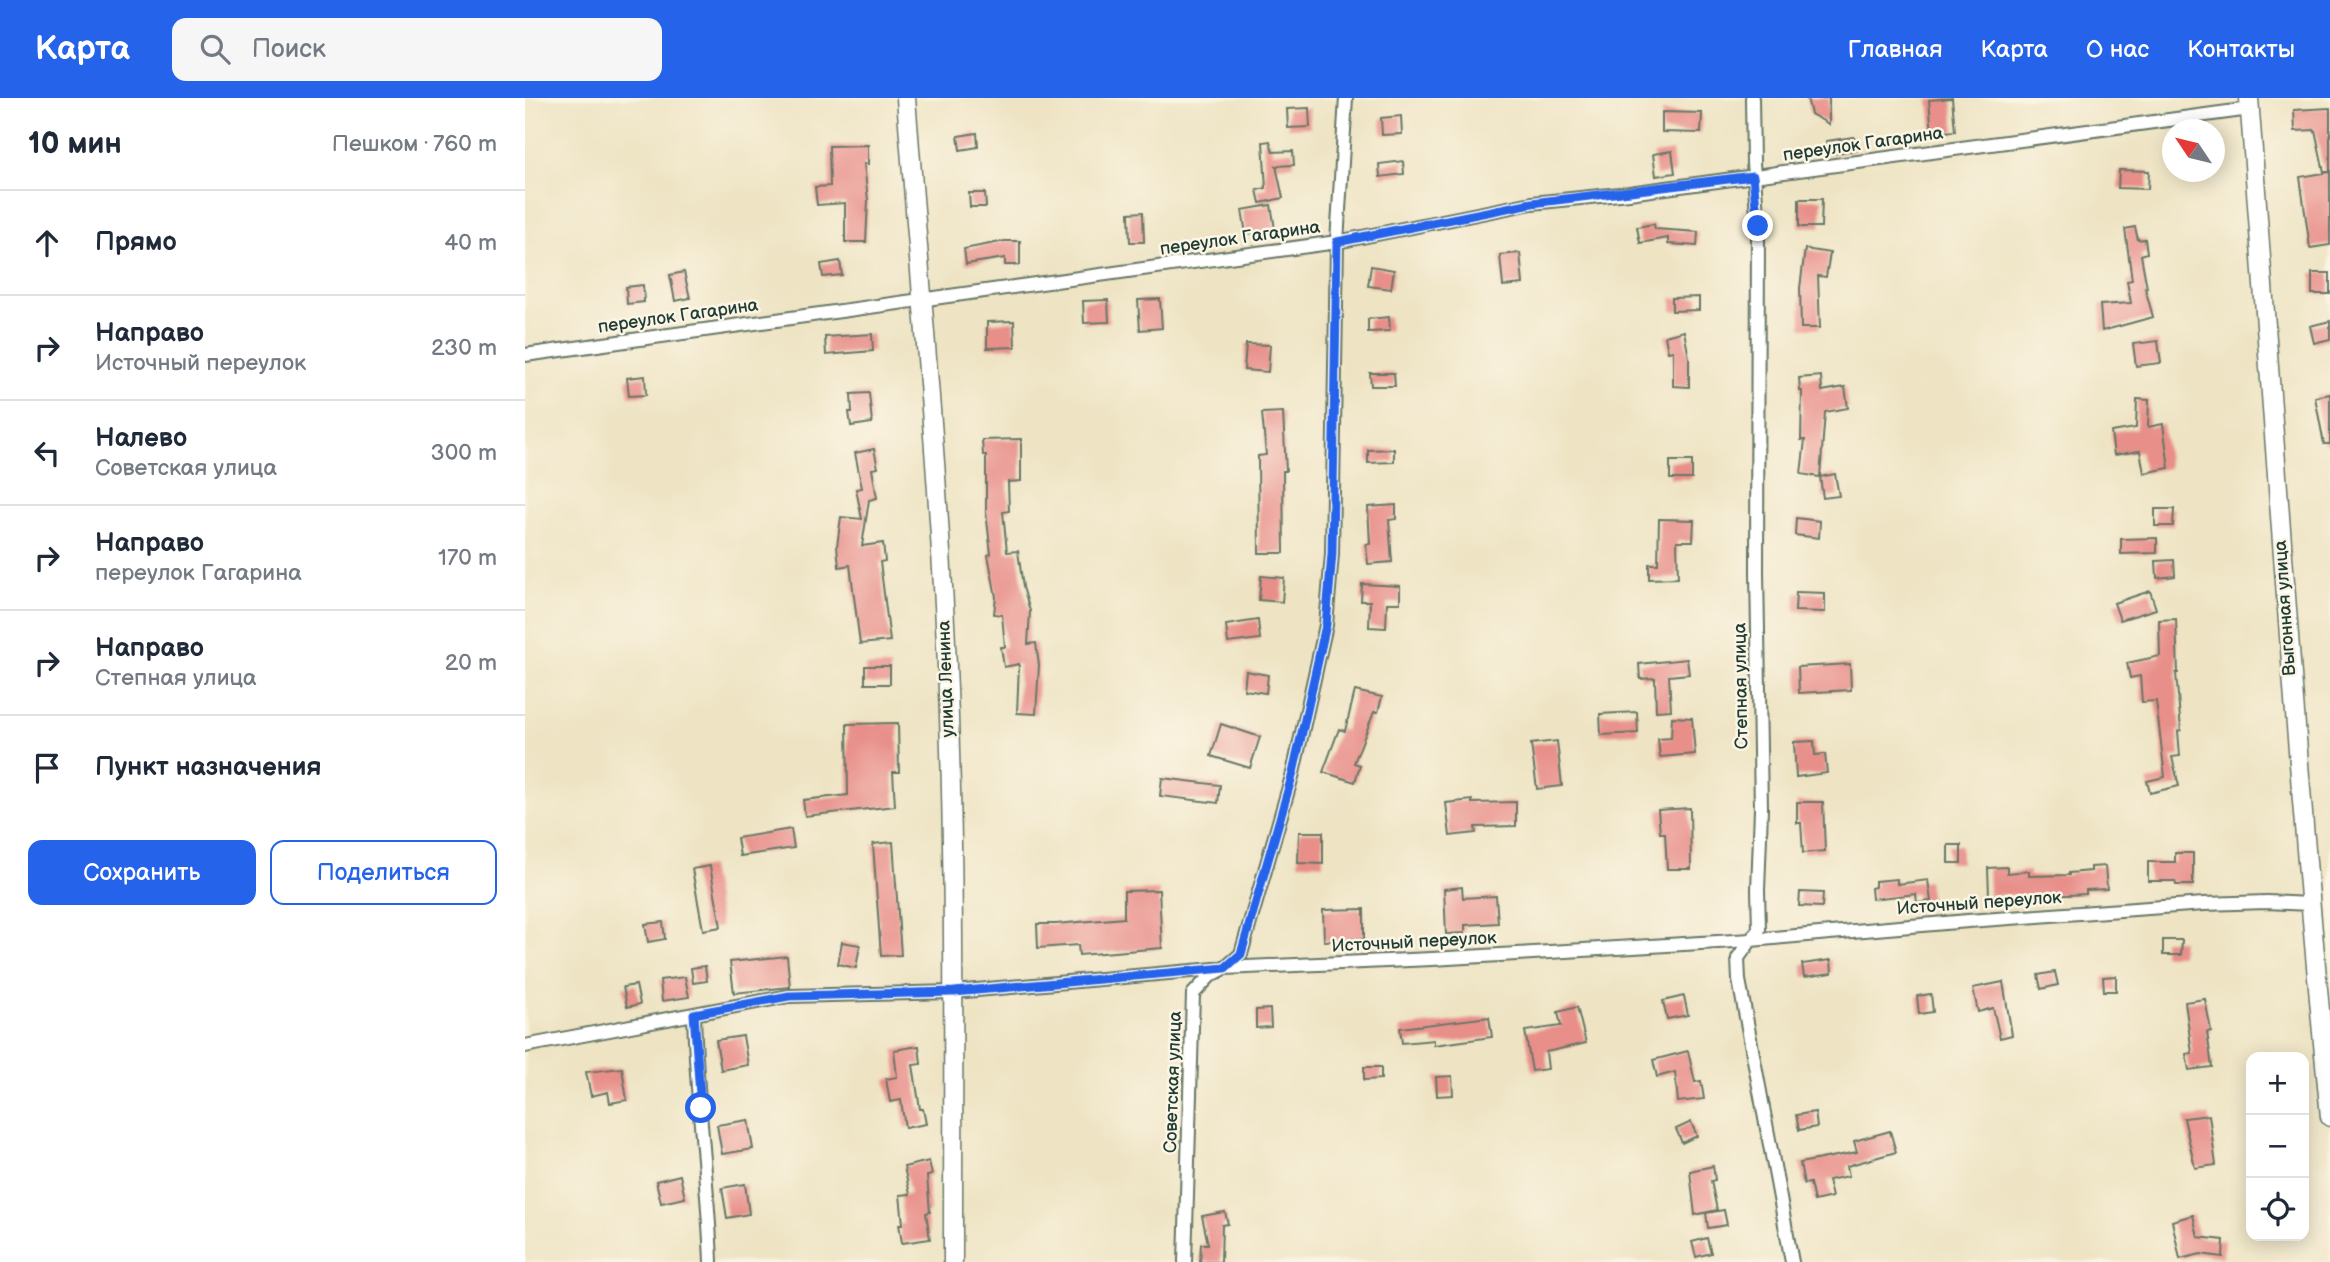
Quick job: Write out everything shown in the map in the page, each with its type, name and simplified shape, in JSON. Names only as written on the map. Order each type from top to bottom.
[{"type":"street","name":"улица Ленина","points":[[906,98],[938,503],[949,718],[954,992],[953,1262]]},
{"type":"street","name":"Советская улица","points":[[1185,1262],[1193,994],[1210,976],[1225,968],[1241,954],[1293,773],[1326,625],[1332,554],[1337,242],[1346,98]]},
{"type":"street","name":"Степная улица","points":[[1752,98],[1753,176],[1758,226],[1757,572],[1761,809],[1759,929],[1738,958],[1739,980],[1792,1262]]},
{"type":"street","name":"переулок Гагарина","points":[[525,355],[1337,242],[1532,203],[1753,176],[2249,104]]},
{"type":"street","name":"Выгонная улица","points":[[2249,104],[2282,573],[2309,904],[2330,1117]]},
{"type":"street","name":"Источный переулок","points":[[525,1046],[789,996],[954,992],[1225,968],[1752,940],[2190,905],[2267,902],[2309,904]]},
{"type":"street","points":[[694,1014],[695,1054],[709,1197],[711,1262]]},
{"type":"building","points":[[1807,98],[1829,98],[1829,124],[1811,114]]},
{"type":"building","points":[[1952,98],[1955,131],[1932,133],[1929,100]]},
{"type":"building","points":[[1309,108],[1310,127],[1288,128],[1287,109]]},
{"type":"building","points":[[2330,108],[2330,172],[2324,172],[2315,130],[2295,131],[2294,110]]},
{"type":"building","points":[[1662,112],[1702,113],[1701,133],[1662,132]]},
{"type":"building","points":[[1401,116],[1402,134],[1382,135],[1381,118]]},
{"type":"building","points":[[977,133],[978,147],[960,150],[958,136]]},
{"type":"building","points":[[1854,137],[1856,150],[1828,154],[1826,141]]},
{"type":"building","points":[[1270,141],[1273,152],[1293,151],[1294,165],[1276,166],[1283,198],[1260,203],[1257,190],[1266,188],[1263,142]]},
{"type":"building","points":[[868,145],[868,164],[864,164],[868,200],[866,242],[845,242],[845,203],[817,205],[815,187],[830,186],[829,146]]},
{"type":"building","points":[[1672,151],[1675,173],[1656,176],[1653,154]]},
{"type":"building","points":[[1403,161],[1404,174],[1380,177],[1379,164]]},
{"type":"building","points":[[2119,170],[2149,171],[2148,189],[2118,188]]},
{"type":"building","points":[[2330,172],[2330,245],[2310,248],[2300,177]]},
{"type":"building","points":[[969,193],[985,193],[986,207],[970,207]]},
{"type":"building","points":[[1799,199],[1822,199],[1821,227],[1799,227]]},
{"type":"building","points":[[1271,205],[1275,229],[1246,234],[1242,210]]},
{"type":"building","points":[[1143,212],[1144,242],[1130,242],[1129,213]]},
{"type":"building","points":[[1654,224],[1655,229],[1698,232],[1697,246],[1668,244],[1668,238],[1640,243],[1637,227]]},
{"type":"building","points":[[2135,227],[2138,240],[2145,239],[2147,253],[2141,255],[2145,288],[2153,317],[2102,331],[2100,305],[2131,303],[2127,281],[2132,280],[2125,229]]},
{"type":"building","points":[[1005,241],[1020,241],[1020,265],[1005,265],[1005,258],[966,264],[964,249]]},
{"type":"building","points":[[1805,249],[1830,253],[1826,277],[1818,276],[1820,328],[1801,328],[1800,288]]},
{"type":"building","points":[[1520,253],[1523,284],[1503,286],[1500,255]]},
{"type":"building","points":[[840,261],[842,275],[823,277],[821,264]]},
{"type":"building","points":[[1371,266],[1394,270],[1391,289],[1368,286]]},
{"type":"building","points":[[684,272],[690,298],[675,301],[670,275]]},
{"type":"building","points":[[2312,273],[2330,273],[2330,294],[2312,294]]},
{"type":"building","points":[[643,285],[644,302],[627,304],[626,287]]},
{"type":"building","points":[[1699,297],[1699,310],[1672,311],[1672,298]]},
{"type":"building","points":[[1160,299],[1162,328],[1140,330],[1138,300]]},
{"type":"building","points":[[1108,300],[1109,322],[1084,323],[1083,301]]},
{"type":"building","points":[[1389,317],[1390,331],[1368,332],[1368,319]]},
{"type":"building","points":[[1014,321],[1015,347],[987,348],[987,322]]},
{"type":"building","points":[[2330,321],[2330,339],[2314,343],[2310,326]]},
{"type":"building","points":[[1684,331],[1689,358],[1689,387],[1673,386],[1673,351],[1668,352],[1665,336]]},
{"type":"building","points":[[872,334],[873,351],[826,355],[825,337]]},
{"type":"building","points":[[2158,341],[2161,363],[2136,366],[2133,344]]},
{"type":"building","points":[[1246,344],[1270,345],[1268,372],[1244,370]]},
{"type":"building","points":[[1370,373],[1394,373],[1395,386],[1371,386]]},
{"type":"building","points":[[645,376],[646,395],[629,396],[627,378]]},
{"type":"building","points":[[1821,376],[1822,391],[1845,387],[1848,408],[1825,412],[1820,477],[1801,474],[1805,440],[1801,440],[1802,391],[1799,378]]},
{"type":"building","points":[[869,393],[872,423],[851,426],[851,394]]},
{"type":"building","points":[[2330,394],[2330,444],[2324,444],[2315,397]]},
{"type":"building","points":[[2137,399],[2149,400],[2148,427],[2163,424],[2169,468],[2144,473],[2140,451],[2114,455],[2111,432],[2136,428]]},
{"type":"building","points":[[1283,412],[1286,471],[1283,471],[1284,553],[1259,553],[1258,456],[1266,455],[1262,413]]},
{"type":"building","points":[[1021,439],[1021,481],[1008,482],[1009,511],[1003,512],[1007,552],[1018,551],[1023,587],[1030,611],[1028,644],[1036,643],[1039,665],[1036,714],[1017,713],[1019,664],[1004,667],[1001,647],[1005,647],[1002,615],[994,614],[996,597],[988,555],[991,554],[986,512],[986,455],[983,455],[982,440]]},
{"type":"building","points":[[874,449],[878,468],[872,469],[877,498],[869,500],[862,546],[883,543],[885,561],[880,562],[890,641],[860,644],[850,565],[839,567],[837,546],[841,517],[862,519],[856,489],[862,488],[855,453]]},
{"type":"building","points":[[1394,449],[1394,462],[1368,463],[1368,450]]},
{"type":"building","points":[[1670,461],[1692,461],[1692,479],[1670,479]]},
{"type":"building","points":[[1835,474],[1839,496],[1823,498],[1820,477]]},
{"type":"building","points":[[1396,505],[1396,519],[1389,520],[1392,562],[1368,564],[1368,507]]},
{"type":"building","points":[[2155,509],[2174,509],[2173,526],[2155,526]]},
{"type":"building","points":[[1796,518],[1820,521],[1819,538],[1795,535]]},
{"type":"building","points":[[1659,519],[1694,520],[1693,541],[1677,541],[1678,578],[1649,579],[1649,564],[1658,564]]},
{"type":"building","points":[[2157,538],[2157,553],[2121,554],[2121,539]]},
{"type":"building","points":[[2174,560],[2175,576],[2157,578],[2156,561]]},
{"type":"building","points":[[1261,576],[1284,578],[1282,602],[1259,600]]},
{"type":"building","points":[[1362,584],[1400,586],[1400,603],[1387,603],[1386,628],[1369,627],[1370,601],[1361,601]]},
{"type":"building","points":[[2150,591],[2156,609],[2120,620],[2114,603]]},
{"type":"building","points":[[1796,592],[1825,593],[1825,612],[1795,611]]},
{"type":"building","points":[[2176,619],[2176,673],[2181,730],[2178,731],[2180,756],[2172,757],[2179,786],[2150,793],[2147,781],[2165,777],[2156,701],[2142,702],[2140,676],[2130,678],[2127,663],[2160,656],[2159,620]]},
{"type":"building","points":[[1258,620],[1260,639],[1228,643],[1226,625]]},
{"type":"building","points":[[1687,659],[1689,674],[1669,676],[1671,710],[1656,711],[1655,678],[1640,679],[1639,664]]},
{"type":"building","points":[[1850,664],[1851,690],[1799,693],[1798,667]]},
{"type":"building","points":[[865,666],[890,666],[890,684],[865,684]]},
{"type":"building","points":[[1246,671],[1268,675],[1266,693],[1244,690]]},
{"type":"building","points":[[1355,691],[1382,697],[1378,712],[1374,712],[1354,763],[1360,765],[1355,782],[1323,772],[1339,729],[1345,731]]},
{"type":"building","points":[[1637,712],[1638,733],[1601,735],[1600,714]]},
{"type":"building","points":[[1672,717],[1692,718],[1695,754],[1660,757],[1658,739],[1671,738]]},
{"type":"building","points":[[898,723],[899,772],[893,772],[895,806],[805,816],[803,800],[848,795],[847,724]]},
{"type":"building","points":[[1221,724],[1260,737],[1250,768],[1211,756]]},
{"type":"building","points":[[1557,741],[1562,786],[1537,789],[1531,744]]},
{"type":"building","points":[[1814,741],[1815,755],[1825,754],[1827,773],[1796,777],[1794,742]]},
{"type":"building","points":[[1162,778],[1220,785],[1218,803],[1160,796]]},
{"type":"building","points":[[1472,800],[1472,803],[1516,802],[1516,826],[1475,827],[1476,833],[1450,836],[1446,803]]},
{"type":"building","points":[[1797,802],[1823,802],[1825,851],[1803,853],[1801,823],[1797,823]]},
{"type":"building","points":[[1690,808],[1691,869],[1667,869],[1665,833],[1660,833],[1658,810]]},
{"type":"building","points":[[791,829],[794,848],[740,856],[737,838]]},
{"type":"building","points":[[1299,832],[1323,832],[1323,864],[1298,863]]},
{"type":"building","points":[[893,842],[901,955],[881,956],[873,844]]},
{"type":"building","points":[[1948,845],[1961,845],[1961,863],[1948,863]]},
{"type":"building","points":[[2175,853],[2193,853],[2193,885],[2176,885],[2175,881],[2148,881],[2148,862],[2175,862]]},
{"type":"building","points":[[710,866],[721,927],[703,930],[692,869]]},
{"type":"building","points":[[2105,866],[2107,889],[2086,890],[2086,894],[2068,895],[1989,895],[1988,868],[2007,867],[2007,873],[2029,871],[2029,876],[2069,875],[2091,871],[2091,867]]},
{"type":"building","points":[[1897,879],[1897,884],[1928,880],[1931,901],[1917,903],[1916,894],[1872,899],[1871,888],[1875,887],[1875,881]]},
{"type":"building","points":[[1462,887],[1463,898],[1496,896],[1498,923],[1465,925],[1465,933],[1446,934],[1444,889]]},
{"type":"building","points":[[1159,890],[1162,948],[1079,955],[1078,945],[1038,948],[1037,924],[1124,918],[1124,891]]},
{"type":"building","points":[[1800,892],[1823,893],[1822,907],[1799,906]]},
{"type":"building","points":[[1364,909],[1364,939],[1324,941],[1323,910]]},
{"type":"building","points":[[663,922],[665,939],[648,942],[645,924]]},
{"type":"building","points":[[2163,940],[2182,940],[2181,955],[2163,955]]},
{"type":"building","points":[[842,942],[860,945],[856,968],[838,964]]},
{"type":"building","points":[[787,956],[790,987],[734,993],[730,962]]},
{"type":"building","points":[[1831,960],[1832,973],[1804,977],[1802,964]]},
{"type":"building","points":[[705,966],[707,981],[693,983],[691,968]]},
{"type":"building","points":[[2055,972],[2058,985],[2041,989],[2038,975]]},
{"type":"building","points":[[2116,976],[2116,991],[2104,991],[2103,977]]},
{"type":"building","points":[[685,977],[689,997],[662,1001],[660,980]]},
{"type":"building","points":[[2003,982],[2012,1035],[2000,1038],[1993,1008],[1978,1012],[1973,988]]},
{"type":"building","points":[[636,985],[640,1004],[627,1007],[623,987]]},
{"type":"building","points":[[1931,994],[1933,1012],[1919,1014],[1917,996]]},
{"type":"building","points":[[1684,996],[1688,1015],[1667,1019],[1663,1001]]},
{"type":"building","points":[[2205,999],[2211,1031],[2207,1032],[2212,1067],[2189,1070],[2186,1054],[2192,1053],[2185,1002]]},
{"type":"building","points":[[1577,1007],[1586,1043],[1546,1052],[1548,1069],[1532,1071],[1525,1031],[1561,1026],[1558,1012]]},
{"type":"building","points":[[1270,1009],[1271,1027],[1256,1028],[1256,1010]]},
{"type":"building","points":[[1489,1017],[1492,1037],[1434,1045],[1434,1040],[1402,1043],[1400,1028]]},
{"type":"building","points":[[743,1036],[748,1065],[721,1070],[716,1040]]},
{"type":"building","points":[[919,1046],[921,1064],[913,1065],[920,1109],[923,1109],[926,1124],[905,1128],[901,1100],[890,1102],[886,1079],[897,1077],[894,1050]]},
{"type":"building","points":[[1688,1051],[1695,1082],[1701,1081],[1704,1099],[1678,1102],[1675,1072],[1657,1077],[1653,1060]]},
{"type":"building","points":[[1364,1067],[1381,1067],[1381,1079],[1364,1080]]},
{"type":"building","points":[[622,1068],[627,1100],[610,1103],[608,1092],[591,1096],[586,1072]]},
{"type":"building","points":[[1452,1076],[1453,1095],[1437,1096],[1436,1077]]},
{"type":"building","points":[[1815,1112],[1817,1127],[1799,1130],[1796,1115]]},
{"type":"building","points":[[2209,1115],[2216,1165],[2195,1168],[2184,1118]]},
{"type":"building","points":[[748,1120],[753,1149],[722,1154],[717,1125]]},
{"type":"building","points":[[1691,1122],[1697,1136],[1682,1143],[1676,1129]]},
{"type":"building","points":[[1890,1131],[1896,1152],[1847,1166],[1849,1176],[1828,1180],[1832,1197],[1814,1201],[1810,1183],[1804,1184],[1800,1163],[1857,1152],[1854,1141]]},
{"type":"building","points":[[929,1161],[932,1175],[927,1176],[930,1212],[926,1213],[930,1239],[902,1243],[899,1224],[903,1224],[900,1195],[910,1194],[904,1167]]},
{"type":"building","points":[[1713,1166],[1715,1180],[1711,1181],[1717,1210],[1695,1215],[1690,1171]]},
{"type":"building","points":[[680,1175],[685,1198],[661,1203],[656,1181]]},
{"type":"building","points":[[745,1184],[749,1214],[727,1218],[722,1188]]},
{"type":"building","points":[[1724,1210],[1727,1225],[1708,1228],[1706,1213]]},
{"type":"building","points":[[1225,1212],[1228,1224],[1222,1225],[1221,1262],[1200,1262],[1201,1244],[1208,1244],[1202,1216]]},
{"type":"building","points":[[2193,1215],[2198,1237],[2224,1240],[2223,1257],[2201,1254],[2180,1259],[2172,1221]]},
{"type":"building","points":[[1707,1238],[1711,1253],[1696,1257],[1692,1242]]},
{"type":"route","points":[[701,1108],[694,1014],[789,996],[954,992],[1225,968],[1241,954],[1293,773],[1326,625],[1332,554],[1337,242],[1532,203],[1753,176],[1758,226]]}]
